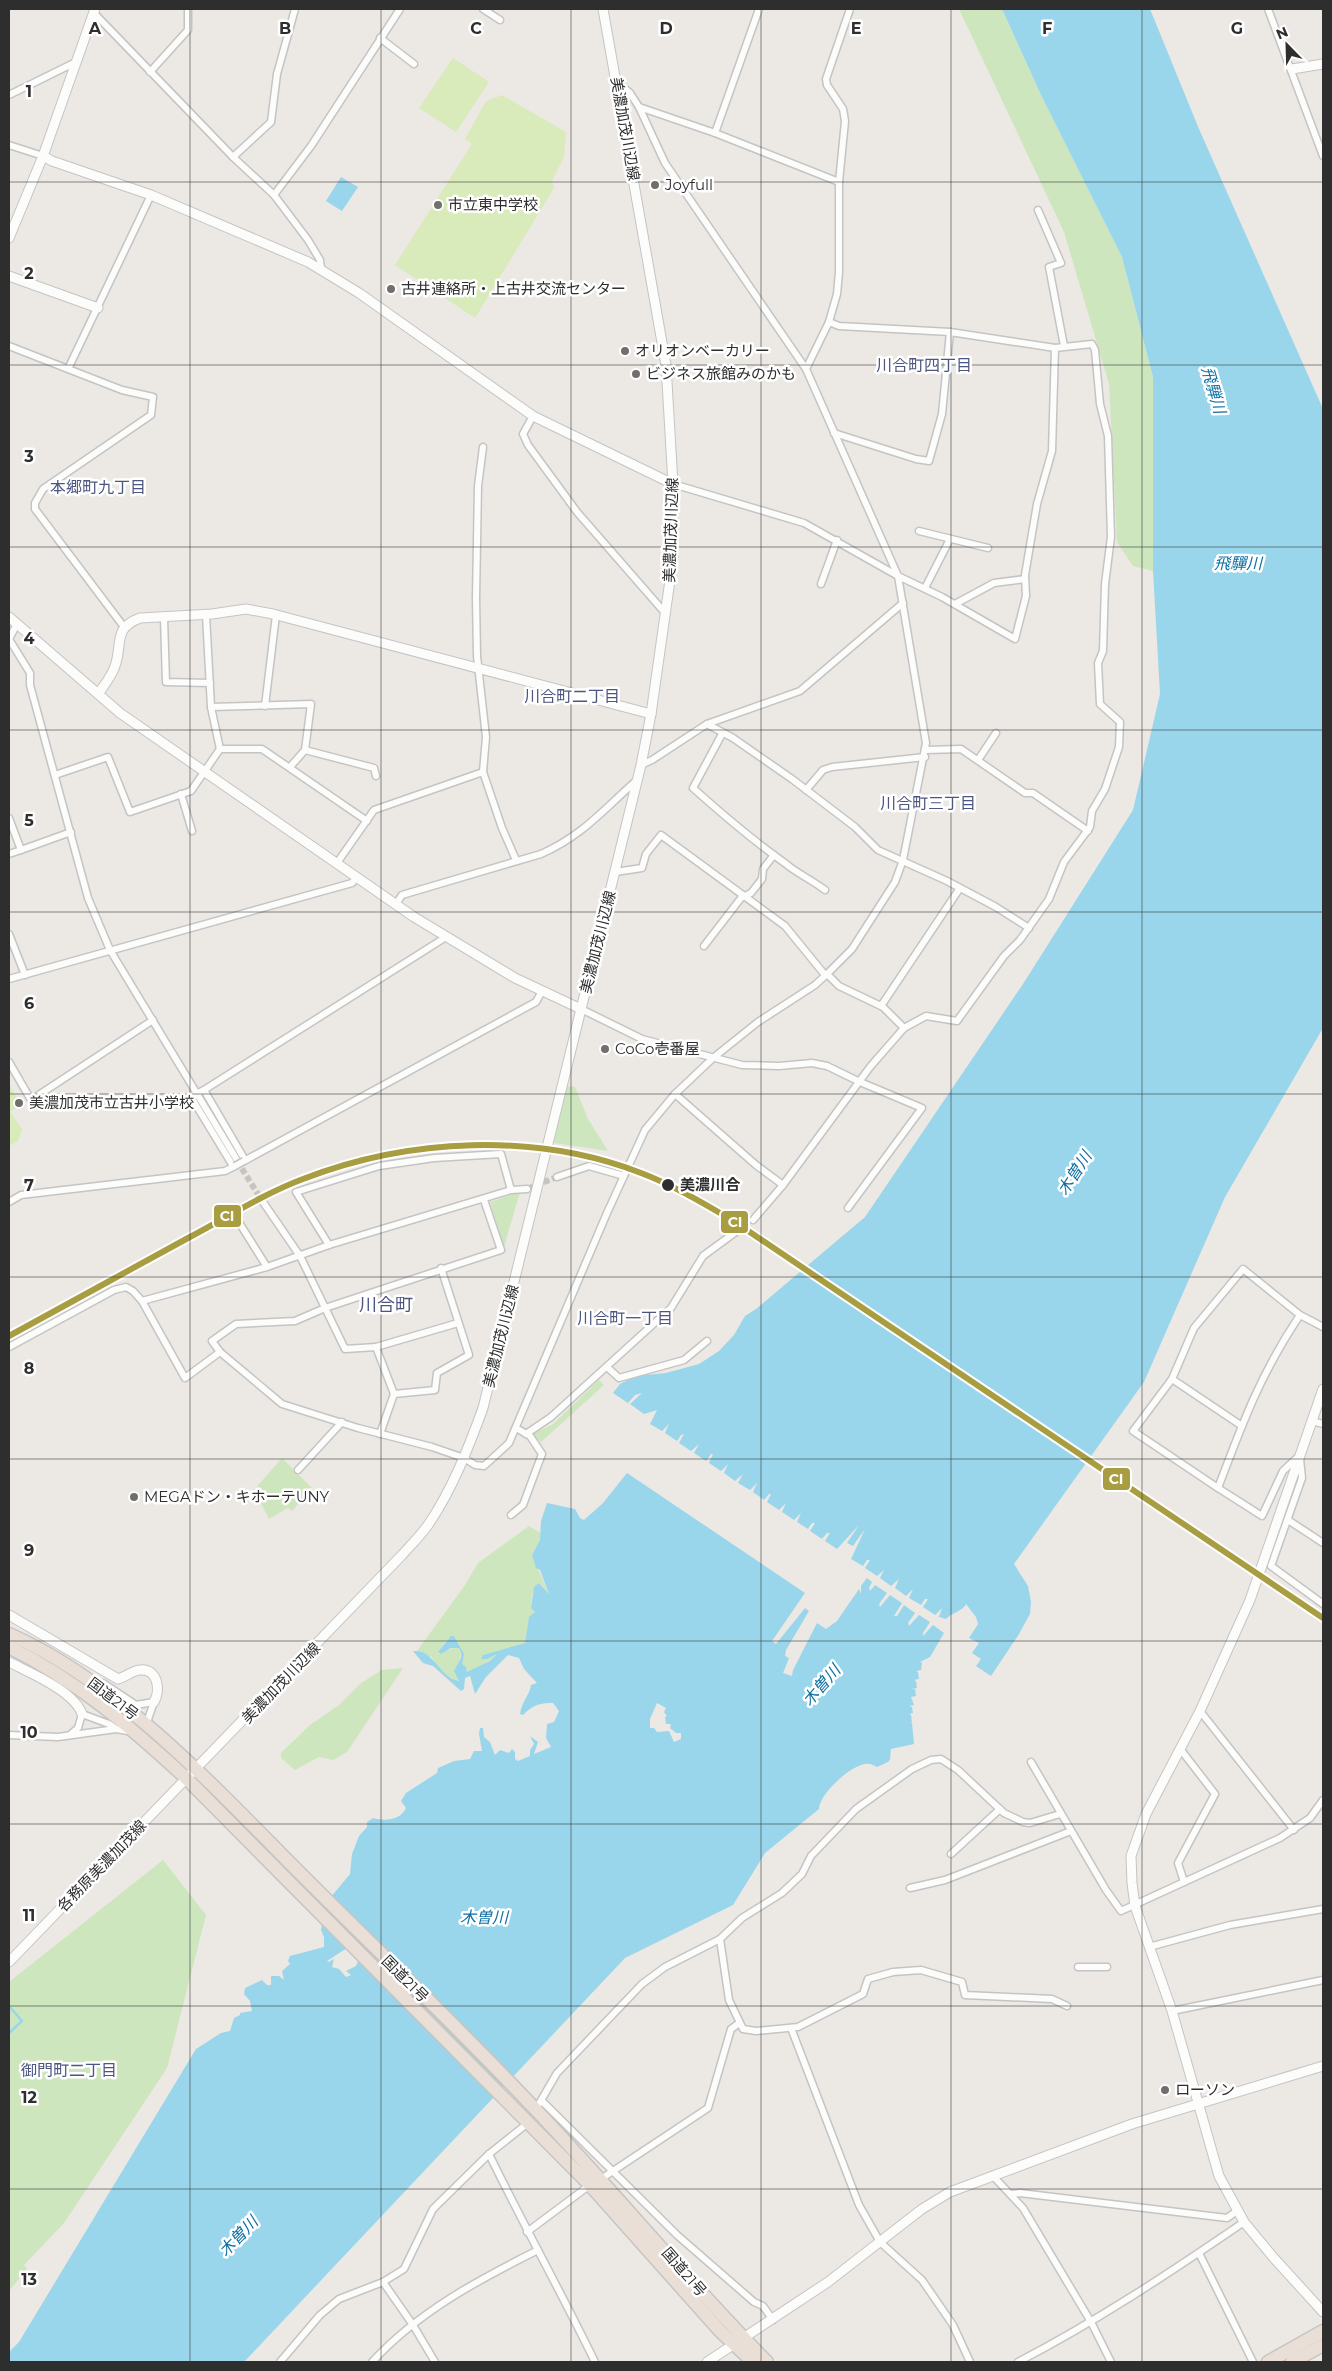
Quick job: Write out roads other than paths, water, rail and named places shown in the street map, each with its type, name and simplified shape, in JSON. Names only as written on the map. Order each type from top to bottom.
[{"type":"highway","name":"国道21号","points":[[9,1634],[72,1669],[146,1725],[191,1775],[217,1810],[528,2123],[596,2182]]},
{"type":"highway","name":"国道21号","points":[[9,1647],[34,1659],[100,1702],[145,1740],[227,1800],[535,2104],[668,2275],[739,2341],[768,2362]]},
{"type":"highway","points":[[1268,2362],[1323,2331]]},
{"type":"highway","name":"国道21号","points":[[739,2341],[753,2362]]},
{"type":"highway","points":[[1292,2362],[1323,2345]]},
{"type":"street","points":[[150,72],[188,30],[188,9]]},
{"type":"street","points":[[233,157],[271,122],[278,74],[295,9]]},
{"type":"street","points":[[274,195],[311,146],[400,9]]},
{"type":"street","points":[[483,9],[500,20]]},
{"type":"street","name":"美濃加茂川辺線","points":[[191,1775],[402,1555],[428,1525],[464,1458],[485,1400],[641,765],[651,714],[673,559],[673,484],[666,365],[603,9]]},
{"type":"street","points":[[715,133],[759,9]]},
{"type":"street","points":[[806,369],[829,322],[837,294],[839,272],[839,182],[846,121],[843,109],[827,85],[826,79],[850,9]]},
{"type":"street","points":[[1268,9],[1323,156]]},
{"type":"street","points":[[9,238],[43,156],[94,10],[150,72],[233,157],[274,195],[308,240],[320,260],[321,269]]},
{"type":"street","points":[[380,38],[414,64]]},
{"type":"street","points":[[9,95],[74,63]]},
{"type":"street","points":[[1292,69],[1323,64]]},
{"type":"street","points":[[484,1200],[501,1250],[441,1268],[325,1308],[295,1321],[236,1324],[212,1341],[220,1352],[282,1404],[380,1434],[432,1447],[464,1458],[475,1465],[484,1466],[509,1443],[645,1130],[675,1094],[713,1058],[758,1022],[815,985],[826,975],[852,949],[895,882],[903,860],[926,750],[923,712],[898,576],[806,369],[665,163],[630,93],[616,81]]},
{"type":"street","points":[[639,108],[715,133],[839,182]]},
{"type":"street","points":[[9,145],[152,195],[250,236],[321,269],[532,416],[673,484],[804,523],[898,576],[955,604],[1015,639],[1026,596],[1025,579],[1037,504],[1052,451],[1055,348]]},
{"type":"street","points":[[68,369],[152,195]]},
{"type":"street","points":[[1038,210],[1061,263],[1049,267],[1064,346]]},
{"type":"street","points":[[9,276],[98,308]]},
{"type":"street","points":[[753,1220],[783,1184],[870,1067],[904,1028],[926,1016],[957,1021],[1004,956],[1012,950],[1049,899],[1064,862],[1088,831],[1092,810],[1105,789],[1119,747],[1120,722],[1100,704],[1098,663],[1103,651],[1105,584],[1112,537],[1108,436],[1100,404],[1095,350],[1092,344],[1055,348],[950,332],[840,326],[829,322]]},
{"type":"street","points":[[834,433],[916,459],[928,461],[942,414],[950,332]]},
{"type":"street","points":[[9,346],[122,390],[154,396],[151,415],[43,489],[35,504],[35,509],[124,628]]},
{"type":"street","points":[[532,416],[523,434],[528,445],[577,512],[666,614]]},
{"type":"street","points":[[483,447],[478,495],[476,605],[478,669],[486,737],[483,772],[502,828],[516,860]]},
{"type":"street","points":[[919,531],[988,548]]},
{"type":"street","points":[[925,588],[950,539]]},
{"type":"street","points":[[821,584],[837,540]]},
{"type":"street","points":[[955,604],[994,583],[1025,579]]},
{"type":"street","points":[[641,765],[652,760],[706,724],[800,691],[902,603]]},
{"type":"street","points":[[98,694],[112,674],[117,662],[120,635],[131,622],[140,618],[206,615],[246,609],[276,615],[651,714]]},
{"type":"street","points":[[55,775],[108,757],[130,812],[191,791],[220,749],[211,707],[206,615]]},
{"type":"street","points":[[265,706],[276,615]]},
{"type":"street","points":[[9,617],[120,713],[396,904],[446,937],[515,978],[582,1009],[642,1040],[742,1065],[779,1066],[812,1063],[828,1066],[860,1082],[922,1108],[848,1208]]},
{"type":"street","points":[[164,618],[166,682],[210,683]]},
{"type":"street","points":[[17,624],[9,639],[30,673],[30,685],[88,898],[110,950],[239,1163]]},
{"type":"street","points":[[211,707],[312,704],[305,750],[290,767]]},
{"type":"street","points":[[706,724],[732,738],[806,790],[854,827],[878,850],[960,888],[996,907],[1029,928]]},
{"type":"street","points":[[978,760],[996,733]]},
{"type":"street","points":[[722,734],[693,788],[722,815],[774,855],[825,890]]},
{"type":"street","points":[[220,749],[262,749],[367,821]]},
{"type":"street","points":[[926,750],[962,749],[1025,793],[1033,793],[1088,831]]},
{"type":"street","points":[[305,750],[374,768],[376,776]]},
{"type":"street","points":[[806,790],[824,770],[832,767],[924,758]]},
{"type":"street","points":[[337,863],[374,810],[483,772]]},
{"type":"street","points":[[396,904],[402,896],[541,854],[562,845],[594,822],[636,781]]},
{"type":"street","points":[[181,794],[192,831]]},
{"type":"street","points":[[9,818],[21,850]]},
{"type":"street","points":[[9,854],[71,832]]},
{"type":"street","points":[[615,872],[642,868],[646,854],[661,835],[785,926],[826,975],[839,986],[881,1006],[904,1028]]},
{"type":"street","points":[[704,946],[744,896],[751,894],[762,879],[763,868],[774,855]]},
{"type":"street","points":[[9,979],[352,883],[358,878]]},
{"type":"street","points":[[881,1006],[960,888]]},
{"type":"street","points":[[9,934],[25,975]]},
{"type":"street","points":[[183,1101],[446,937]]},
{"type":"street","points":[[9,1202],[21,1195],[225,1171],[536,1002],[542,992]]},
{"type":"street","points":[[9,1062],[31,1100],[153,1020]]},
{"type":"street","points":[[197,1094],[239,1163]]},
{"type":"street","points":[[675,1094],[756,1165],[783,1184]]},
{"type":"street","points":[[330,1245],[296,1192],[378,1166],[434,1158],[501,1154],[512,1190]]},
{"type":"street","points":[[557,1177],[589,1166],[624,1176]]},
{"type":"street","points":[[142,1301],[267,1267],[330,1245],[512,1190],[527,1188]]},
{"type":"street","points":[[263,1202],[300,1256],[345,1349],[376,1347],[458,1323]]},
{"type":"street","points":[[240,1224],[267,1267]]},
{"type":"street","points":[[526,1434],[551,1417],[671,1308],[703,1256],[736,1231]]},
{"type":"street","points":[[394,1394],[435,1390],[438,1373],[469,1355],[441,1268]]},
{"type":"street","points":[[1299,1455],[1283,1472],[1262,1516],[1133,1431],[1172,1378],[1194,1328],[1243,1269],[1300,1315],[1323,1327]]},
{"type":"street","points":[[9,1347],[114,1290],[126,1287],[133,1291],[142,1301],[185,1378],[220,1352]]},
{"type":"street","points":[[1218,1488],[1268,1366],[1300,1315]]},
{"type":"street","points":[[607,1367],[619,1378],[684,1360],[707,1341]]},
{"type":"street","points":[[376,1347],[394,1394],[380,1434]]},
{"type":"street","points":[[1172,1378],[1242,1426]]},
{"type":"street","points":[[1323,1389],[1250,1600],[1200,1711],[1146,1814],[1131,1856],[1135,1906],[1172,2010],[1197,2104],[1219,2176],[1244,2222],[1323,2312]]},
{"type":"street","points":[[1312,1421],[1323,1424]]},
{"type":"street","points":[[298,1470],[342,1422]]},
{"type":"street","points":[[511,1515],[523,1505],[542,1454],[530,1436],[516,1428]]},
{"type":"street","points":[[1299,1455],[1302,1478],[1271,1566],[1323,1604]]},
{"type":"street","points":[[1288,1520],[1323,1543]]},
{"type":"street","points":[[9,1615],[118,1679],[140,1670],[150,1672],[158,1682],[159,1693],[146,1725]]},
{"type":"street","points":[[9,1662],[50,1684],[79,1705],[82,1714],[78,1728],[71,1734]]},
{"type":"street","points":[[72,1669],[91,1676],[136,1705],[154,1702]]},
{"type":"street","points":[[1200,1711],[1294,1830]]},
{"type":"street","points":[[82,1714],[109,1724],[116,1729]]},
{"type":"street","points":[[9,1734],[58,1737],[116,1729],[126,1730],[145,1740]]},
{"type":"street","points":[[1181,1750],[1215,1794],[1178,1863],[1184,1882]]},
{"type":"street","points":[[773,2320],[766,2309],[754,2302],[677,2235],[613,2171],[535,2104],[557,2073],[642,1984],[665,1967],[720,1939],[742,1918],[782,1893],[802,1874],[811,1856],[856,1809],[912,1769],[925,1763],[941,1760],[950,1764],[1013,1819],[1030,1823],[1060,1814]]},
{"type":"street","points":[[1031,1762],[1060,1814],[1119,1910],[1135,1906],[1294,1830],[1310,1818],[1323,1800]]},
{"type":"street","name":"各務原美濃加茂線","points":[[9,1962],[191,1775]]},
{"type":"street","points":[[1318,1807],[1323,1814]]},
{"type":"street","points":[[951,1854],[1000,1809]]},
{"type":"street","points":[[910,1888],[945,1880],[1071,1831]]},
{"type":"street","points":[[1150,1947],[1230,1925],[1323,1909]]},
{"type":"street","points":[[720,1939],[729,2000],[738,2024],[743,2029],[756,2031],[798,2027],[863,1994],[868,1979],[893,1972],[921,1970],[962,1982],[965,1995],[974,1997],[1033,1997],[1052,1999],[1066,2006]]},
{"type":"street","points":[[1078,1968],[1107,1967]]},
{"type":"street","points":[[1172,2010],[1323,1980]]},
{"type":"street","points":[[527,2232],[555,2210],[708,2108],[731,2029],[738,2024]]},
{"type":"street","points":[[791,2028],[859,2205],[880,2242],[922,2280],[953,2325],[970,2362]]},
{"type":"street","points":[[707,2362],[773,2320],[935,2200],[992,2175],[1132,2124],[1323,2066]]},
{"type":"street","points":[[280,2362],[320,2315],[339,2299],[384,2282],[404,2269],[433,2209],[489,2154],[528,2123]]},
{"type":"street","points":[[489,2154],[527,2232],[562,2294],[595,2362]]},
{"type":"street","points":[[992,2175],[1012,2194],[1023,2208],[1091,2322],[1111,2362]]},
{"type":"street","points":[[1012,2194],[1020,2193],[1227,2218],[1237,2211]]},
{"type":"street","points":[[1018,2362],[1091,2322],[1244,2222]]},
{"type":"street","points":[[372,2362],[390,2342],[454,2294],[538,2250]]},
{"type":"street","points":[[1199,2253],[1253,2362]]},
{"type":"street","points":[[384,2282],[413,2325],[434,2362]]},
{"type":"water","points":[[1002,9],[1150,9],[1199,129],[1323,409],[1323,1028],[1225,1197],[1144,1382],[1014,1564],[1028,1586],[1031,1602],[1030,1614],[991,1676],[976,1666],[981,1659],[972,1653],[979,1643],[969,1638],[978,1624],[976,1617],[966,1604],[946,1619],[939,1617],[942,1608],[935,1615],[923,1607],[928,1599],[925,1599],[921,1605],[909,1598],[913,1589],[906,1596],[895,1588],[899,1579],[891,1586],[880,1578],[884,1570],[877,1576],[865,1568],[870,1560],[867,1560],[863,1566],[851,1559],[865,1529],[853,1546],[847,1543],[859,1525],[837,1549],[825,1541],[830,1533],[827,1533],[822,1539],[810,1531],[815,1523],[812,1523],[808,1529],[797,1522],[801,1513],[794,1520],[782,1512],[786,1503],[779,1510],[767,1502],[771,1494],[764,1500],[753,1492],[757,1483],[750,1490],[738,1483],[743,1474],[735,1481],[724,1473],[728,1464],[721,1471],[709,1463],[713,1454],[706,1461],[694,1453],[699,1444],[691,1451],[679,1443],[684,1434],[677,1441],[665,1433],[669,1424],[662,1431],[650,1424],[657,1410],[644,1414],[630,1404],[642,1393],[635,1395],[628,1403],[613,1393],[620,1384],[636,1376],[666,1373],[699,1364],[719,1351],[734,1335],[745,1316],[756,1309],[865,1217],[1023,984],[1133,810],[1160,694],[1153,571],[1153,377],[1122,257],[1041,95]]},
{"type":"water","points":[[341,177],[358,187],[342,211],[326,201]]},
{"type":"water","name":"木曽川","points":[[627,1473],[805,1593],[772,1641],[776,1644],[805,1608],[809,1611],[786,1650],[785,1656],[789,1658],[783,1673],[792,1676],[793,1670],[817,1623],[826,1629],[837,1621],[859,1589],[861,1594],[861,1586],[867,1578],[872,1582],[869,1588],[870,1591],[875,1585],[887,1593],[879,1604],[880,1607],[890,1595],[902,1603],[894,1616],[897,1616],[904,1605],[915,1613],[908,1623],[909,1626],[919,1615],[930,1622],[923,1636],[933,1625],[944,1633],[930,1657],[920,1662],[922,1663],[921,1670],[916,1671],[918,1672],[919,1679],[914,1680],[916,1681],[917,1688],[911,1689],[915,1689],[916,1696],[911,1697],[914,1705],[909,1706],[912,1707],[913,1713],[909,1714],[911,1715],[912,1722],[910,1722],[912,1723],[914,1744],[891,1749],[890,1760],[886,1763],[877,1767],[863,1764],[847,1773],[831,1787],[819,1809],[765,1853],[733,1905],[625,1958],[244,2362],[9,2362],[9,2352],[19,2342],[196,2049],[221,2033],[230,2031],[234,2018],[240,2015],[240,2013],[252,2011],[250,2001],[244,1994],[245,1988],[262,1980],[267,1985],[271,1985],[271,1976],[279,1976],[284,1980],[282,1971],[290,1964],[288,1961],[290,1956],[324,1947],[324,1937],[321,1930],[325,1904],[350,1874],[352,1854],[359,1836],[367,1827],[367,1822],[373,1818],[387,1820],[396,1818],[406,1808],[401,1801],[406,1793],[437,1773],[438,1768],[454,1761],[470,1759],[474,1751],[482,1751],[479,1734],[480,1728],[483,1728],[484,1737],[490,1742],[495,1755],[500,1750],[509,1753],[512,1749],[515,1752],[515,1759],[518,1761],[530,1756],[530,1750],[534,1744],[530,1736],[538,1742],[534,1754],[551,1747],[546,1738],[547,1724],[554,1722],[559,1711],[553,1703],[548,1703],[536,1705],[523,1715],[520,1714],[531,1685],[537,1683],[524,1669],[519,1658],[508,1655],[486,1677],[475,1694],[470,1676],[465,1678],[464,1689],[461,1691],[433,1666],[423,1663],[413,1651],[426,1654],[446,1674],[459,1681],[454,1671],[461,1658],[459,1648],[451,1648],[441,1654],[438,1652],[451,1636],[454,1636],[464,1654],[462,1664],[466,1667],[467,1672],[490,1661],[497,1654],[487,1659],[481,1659],[483,1655],[525,1643],[529,1617],[535,1612],[531,1608],[534,1587],[539,1583],[549,1594],[540,1570],[536,1568],[532,1555],[540,1540],[541,1521],[547,1503],[575,1509],[580,1518],[584,1520],[603,1503]],"holes":[[[657,1703],[666,1708],[664,1712],[667,1716],[665,1717],[666,1724],[671,1724],[670,1728],[676,1733],[681,1733],[681,1739],[674,1742],[669,1731],[657,1732],[654,1728],[650,1728],[650,1719]],[[347,1948],[359,1959],[356,1966],[346,1971],[351,1975],[346,1977],[339,1969],[332,1967],[334,1959],[329,1962],[327,1961]]]},
{"type":"waterway","points":[[9,2006],[22,2021],[9,2033]]},
{"type":"tunnel","points":[[237,1161],[263,1202]]},
{"type":"tunnel","points":[[527,1189],[557,1177]]},
{"type":"place","name":"Joyfull","points":[[655,185]]},
{"type":"place","name":"市立東中学校","points":[[438,205]]},
{"type":"place","name":"古井連絡所・上古井交流センター","points":[[391,289]]},
{"type":"place","name":"オリオンベーカリー","points":[[625,351]]},
{"type":"place","name":"ビジネス旅館みのかも","points":[[636,374]]},
{"type":"place","name":"CoCo壱番屋","points":[[605,1049]]},
{"type":"place","name":"美濃加茂市立古井小学校","points":[[19,1103]]},
{"type":"place","name":"美濃川合","points":[[668,1185]]},
{"type":"place","name":"MEGAドン・キホーテUNY","points":[[134,1497]]},
{"type":"place","name":"ローソン","points":[[1165,2090]]},
{"type":"district","name":"川合町四丁目","points":[[924,365]]},
{"type":"district","name":"本郷町九丁目","points":[[98,487]]},
{"type":"district","name":"川合町二丁目","points":[[572,696]]},
{"type":"district","name":"川合町三丁目","points":[[928,803]]},
{"type":"district","name":"川合町","points":[[386,1305]]},
{"type":"district","name":"川合町一丁目","points":[[625,1318]]},
{"type":"district","name":"御門町二丁目","points":[[69,2070]]},
{"type":"water label","name":"飛騨川","points":[[1214,390]]},
{"type":"water label","name":"飛驒川","points":[[1238,563]]}]
